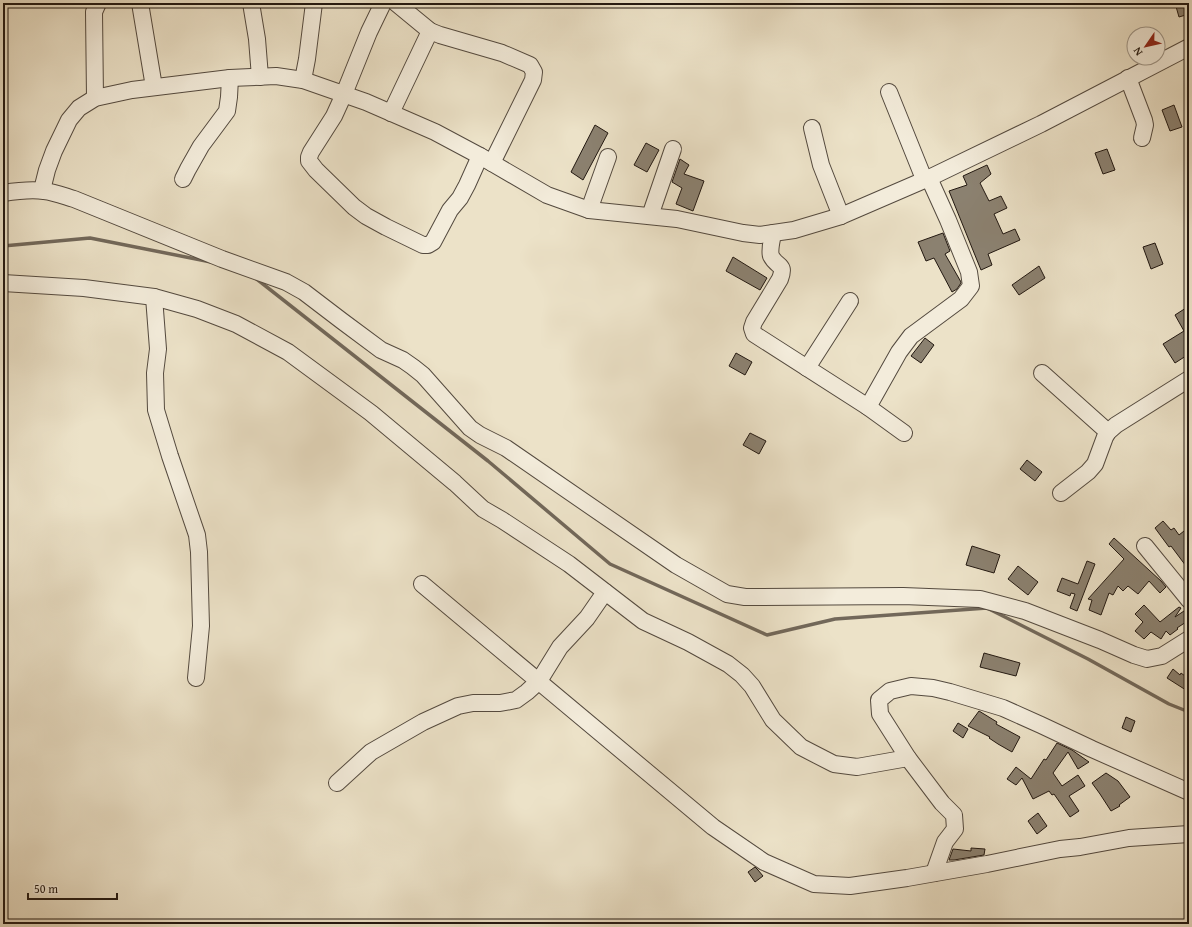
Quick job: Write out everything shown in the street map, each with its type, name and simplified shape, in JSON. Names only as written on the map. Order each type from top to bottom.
[{"type":"street","points":[[95,98],[94,12],[98,3]]},
{"type":"street","points":[[140,3],[154,87]]},
{"type":"street","points":[[251,3],[257,39],[260,77]]},
{"type":"street","points":[[303,80],[314,3]]},
{"type":"street","points":[[383,3],[369,32],[334,116],[311,152],[309,161],[316,170],[354,207],[366,216],[423,245],[428,245],[433,242],[450,210],[460,198],[467,185],[486,159],[533,80],[534,72],[530,65],[502,53],[430,31],[396,3]]},
{"type":"street","points":[[391,113],[430,31]]},
{"type":"street","points":[[42,190],[54,151],[69,120],[78,108],[95,98],[154,87],[230,78],[276,76],[303,80],[366,102],[435,132],[486,159],[547,195],[589,210],[677,219],[743,233],[760,235],[794,230],[841,216],[927,179],[1041,124],[1189,47]]},
{"type":"street","points":[[183,180],[201,146],[227,111],[230,78]]},
{"type":"street","points":[[1128,78],[1144,120],[1145,125],[1142,138]]},
{"type":"street","points":[[868,406],[899,352],[911,336],[961,299],[971,286],[969,272],[948,220],[927,179],[889,92]]},
{"type":"street","points":[[812,128],[821,165],[841,216]]},
{"type":"street","points":[[650,216],[673,149]]},
{"type":"street","points":[[589,210],[608,157]]},
{"type":"street","points":[[3,193],[42,190],[57,193],[222,259],[286,282],[304,292],[381,350],[403,360],[413,367],[470,428],[517,456],[676,565],[727,594],[745,597],[903,596],[980,599],[1025,610],[1147,659],[1162,656],[1189,639]]},
{"type":"street","points":[[773,233],[770,251],[771,256],[783,271],[780,279],[754,322],[752,328],[754,334],[868,406],[904,433]]},
{"type":"street","points":[[4,282],[84,288],[154,297],[197,309],[236,324],[288,352],[372,413],[455,483],[483,510],[502,520],[569,564],[644,620],[733,667],[752,686],[773,720],[801,747],[834,764],[857,767],[908,758]]},
{"type":"street","points":[[154,297],[158,349],[155,373],[156,410],[197,535],[199,552],[201,626],[196,678]]},
{"type":"street","points":[[807,368],[850,301]]},
{"type":"street","points":[[1042,373],[1108,432]]},
{"type":"street","points":[[1061,493],[1088,472],[1095,464],[1108,432],[1116,424],[1189,379]]},
{"type":"street","points":[[1145,546],[1189,600]]},
{"type":"street","points":[[422,584],[713,827],[764,862],[814,884],[850,886],[988,864],[1060,849],[1129,838],[1189,834]]},
{"type":"street","points":[[337,783],[371,752],[423,722],[458,706],[473,703],[500,703],[516,700],[539,681],[560,648],[587,618],[605,592]]},
{"type":"street","points":[[934,873],[945,842],[954,829],[954,815],[942,803],[908,758],[880,714],[879,700],[890,691],[911,686],[933,688],[1003,708],[1189,792]]},
{"type":"building","points":[[1175,3],[1189,3],[1189,14],[1179,17]]},
{"type":"building","points":[[1174,105],[1182,127],[1170,131],[1162,110]]},
{"type":"building","points":[[595,125],[608,133],[583,180],[571,172]]},
{"type":"building","points":[[646,143],[659,150],[647,172],[634,165]]},
{"type":"building","points":[[1107,149],[1115,170],[1103,174],[1095,153]]},
{"type":"building","points":[[680,159],[689,165],[684,174],[704,181],[693,211],[676,204],[682,188],[672,182]]},
{"type":"building","points":[[987,165],[991,174],[980,183],[989,201],[1001,196],[1007,208],[994,214],[1003,234],[1015,229],[1020,240],[988,254],[992,265],[981,270],[949,191],[967,185],[963,176]]},
{"type":"building","points":[[943,233],[950,251],[945,254],[961,282],[957,289],[952,292],[934,258],[926,261],[918,242]]},
{"type":"building","points":[[1155,243],[1163,264],[1151,269],[1143,247]]},
{"type":"building","points":[[733,257],[767,278],[760,290],[726,271]]},
{"type":"building","points":[[1039,266],[1045,278],[1019,295],[1012,285]]},
{"type":"building","points":[[1189,306],[1189,354],[1175,363],[1163,344],[1184,331],[1175,315]]},
{"type":"building","points":[[925,338],[934,345],[921,363],[911,356]]},
{"type":"building","points":[[736,353],[752,362],[745,375],[729,366]]},
{"type":"building","points":[[750,433],[766,441],[759,454],[743,445]]},
{"type":"building","points":[[1027,460],[1042,472],[1035,481],[1020,469]]},
{"type":"building","points":[[1163,521],[1171,530],[1174,528],[1179,535],[1189,527],[1189,570],[1155,528]]},
{"type":"building","points":[[1114,538],[1166,587],[1160,593],[1149,581],[1138,594],[1128,586],[1123,591],[1118,586],[1113,595],[1109,593],[1101,615],[1089,610],[1092,600],[1088,599],[1124,559],[1109,544]]},
{"type":"building","points":[[972,546],[1000,555],[994,573],[966,565]]},
{"type":"building","points":[[1087,561],[1095,564],[1077,611],[1070,608],[1075,594],[1071,593],[1070,596],[1057,591],[1062,578],[1078,584]]},
{"type":"building","points":[[1018,566],[1038,582],[1028,595],[1008,579]]},
{"type":"building","points":[[1144,605],[1160,622],[1179,607],[1181,608],[1175,617],[1189,609],[1189,620],[1170,635],[1166,631],[1161,639],[1151,632],[1144,639],[1135,631],[1143,622],[1135,614]]},
{"type":"building","points":[[984,653],[1020,663],[1016,676],[980,667]]},
{"type":"building","points":[[1173,669],[1180,675],[1181,673],[1189,679],[1189,692],[1167,678]]},
{"type":"building","points":[[979,711],[997,722],[996,724],[1020,737],[1012,752],[989,738],[990,737],[968,726]]},
{"type":"building","points":[[1126,717],[1135,721],[1131,732],[1122,728]]},
{"type":"building","points":[[958,723],[968,729],[963,738],[953,731]]},
{"type":"building","points":[[1057,743],[1072,750],[1089,762],[1078,769],[1068,752],[1053,773],[1062,786],[1078,775],[1085,786],[1069,796],[1079,811],[1070,817],[1054,794],[1052,795],[1049,791],[1033,799],[1022,778],[1016,785],[1007,779],[1016,767],[1031,779]]},
{"type":"building","points":[[1106,773],[1118,781],[1130,797],[1119,805],[1120,806],[1111,811],[1092,783]]},
{"type":"building","points":[[1038,813],[1047,826],[1037,834],[1028,821]]},
{"type":"building","points":[[971,848],[985,849],[984,855],[949,860],[953,849],[971,851]]},
{"type":"building","points":[[755,867],[763,876],[755,882],[748,872]]},
{"type":"waterway","points":[[3,246],[90,238],[211,262]]},
{"type":"waterway","points":[[254,277],[488,461],[610,564],[767,635],[835,619],[987,608],[1088,659],[1169,704],[1189,712]]}]
